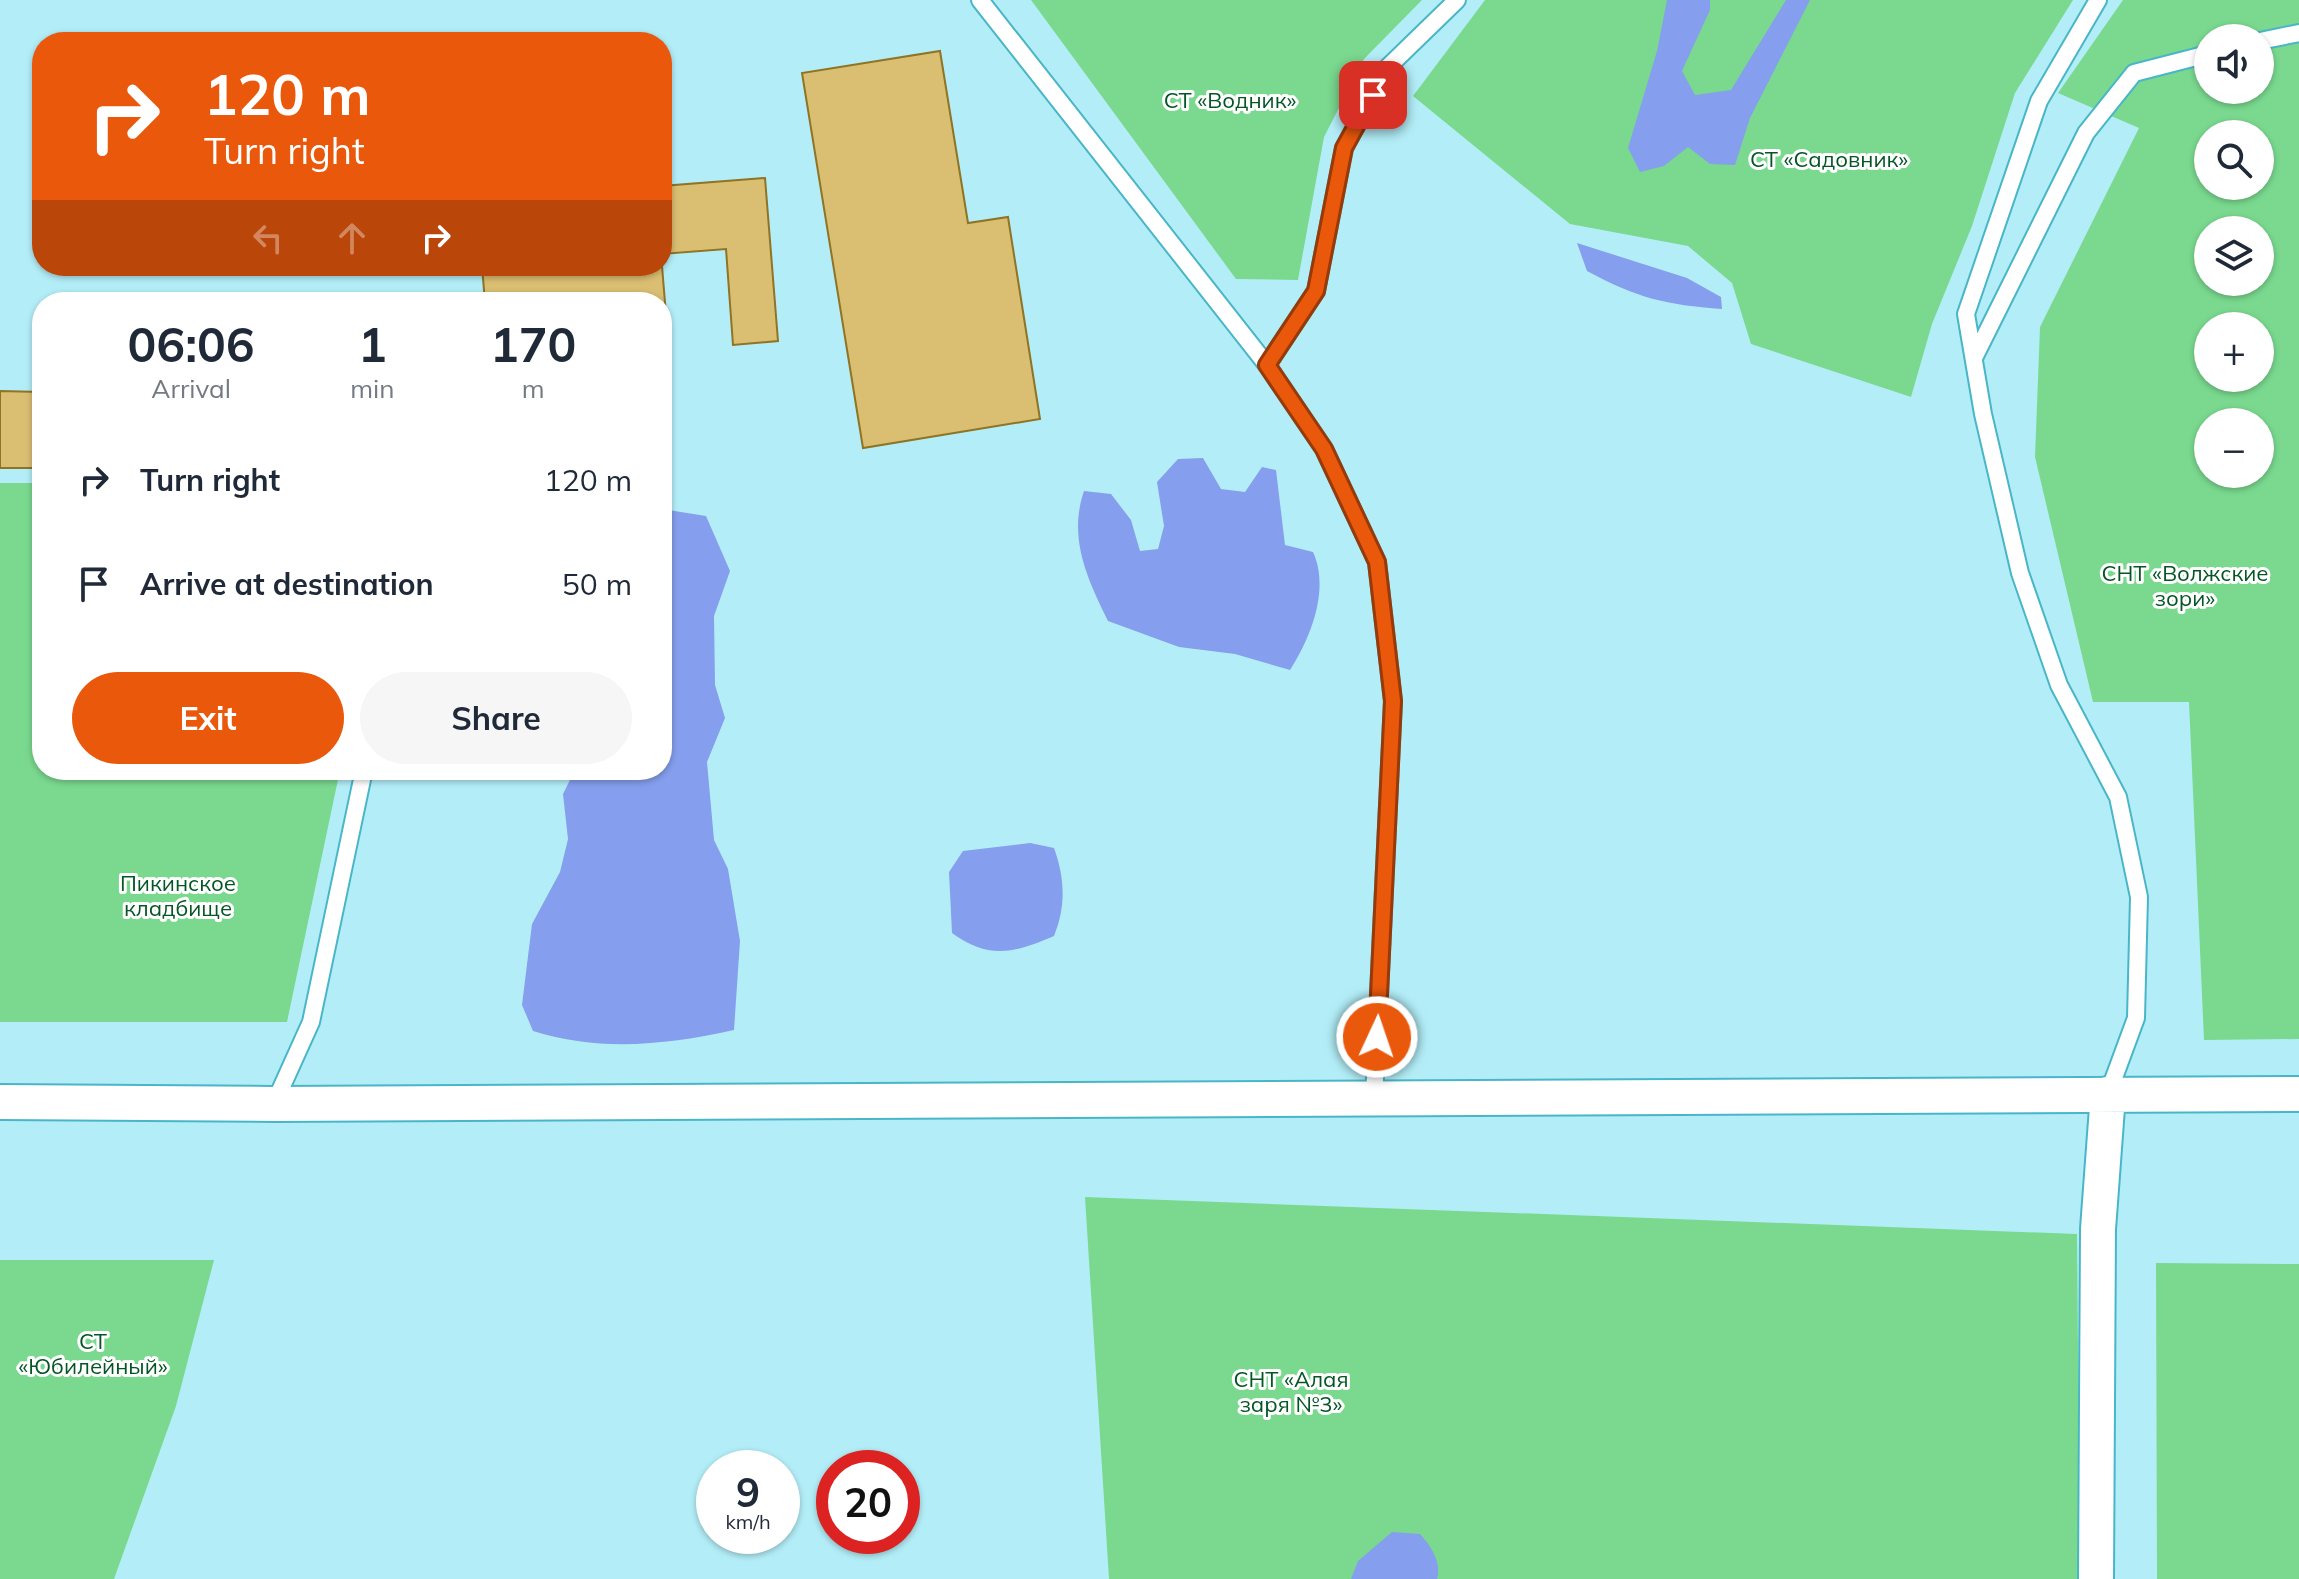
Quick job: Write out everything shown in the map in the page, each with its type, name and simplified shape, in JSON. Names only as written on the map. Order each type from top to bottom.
[{"type":"street","points":[[2096,1579],[2098,1229],[2108,1094]]},
{"type":"street","points":[[0,1102],[274,1104],[2299,1094]]},
{"type":"lane","points":[[980,0],[1267,365],[1324,449],[1377,562],[1393,701],[1374,1098]]},
{"type":"lane","points":[[1267,365],[1316,291],[1344,148],[1387,68],[1457,0]]},
{"type":"lane","points":[[2098,0],[2039,101],[1966,314],[1983,414],[2020,573],[2059,685],[2118,797],[2139,897],[2136,1018],[2108,1094]]},
{"type":"lane","points":[[2274,38],[2299,33]]},
{"type":"lane","points":[[1974,358],[2086,133],[2134,73],[2194,58]]},
{"type":"lane","points":[[274,1104],[311,1022],[362,780]]},
{"type":"green space","name":"СТ «Водник»","points":[[1031,0],[1422,0],[1364,59],[1324,137],[1298,280],[1236,279]]},
{"type":"green space","name":"СТ «Садовник»","points":[[1485,0],[2073,0],[2015,93],[1972,226],[1932,324],[1911,397],[1751,344],[1732,283],[1688,246],[1570,224],[1413,96]]},
{"type":"green space","name":"СНТ «Волжские зори»","points":[[2123,0],[2299,0],[2299,1039],[2204,1040],[2189,702],[2093,702],[2035,457],[2040,327],[2139,128],[2058,93]]},
{"type":"green space","name":"Пикинское кладбище","points":[[0,483],[32,483],[32,780],[338,780],[287,1022],[0,1022]]},
{"type":"green space","name":"СНТ «Алая заря №3»","points":[[1085,1197],[2077,1234],[2080,1579],[1109,1579]]},
{"type":"green space","name":"СТ «Юбилейный»","points":[[0,1260],[214,1260],[176,1406],[114,1579],[0,1579]]},
{"type":"green space","points":[[2156,1263],[2299,1264],[2299,1579],[2157,1579]]},
{"type":"water","points":[[1667,0],[1710,0],[1710,10],[1682,71],[1695,95],[1731,90],[1786,0],[1810,0],[1750,118],[1735,165],[1710,164],[1688,147],[1664,166],[1640,172],[1628,148],[1657,51]]},
{"type":"water","points":[[1577,243],[1687,278],[1721,297],[1722,309],[1668,302],[1621,288],[1587,271]]},
{"type":"water","points":[[1203,458],[1221,489],[1245,492],[1262,467],[1276,470],[1285,545],[1313,552],[1320,581],[1319,597],[1311,628],[1290,670],[1235,654],[1179,647],[1108,621],[1093,589],[1079,541],[1078,525],[1084,491],[1111,494],[1131,520],[1140,551],[1158,549],[1164,526],[1157,482],[1178,459]]},
{"type":"water","points":[[672,511],[706,516],[730,571],[714,616],[715,685],[725,718],[707,762],[714,840],[728,869],[740,941],[734,1030],[633,1044],[583,1042],[533,1031],[522,1005],[532,924],[560,872],[568,839],[563,794],[570,780],[672,780]]},
{"type":"water","points":[[1030,843],[1054,848],[1058,859],[1062,903],[1054,936],[1002,951],[978,947],[952,933],[949,872],[963,851]]},
{"type":"water","points":[[1392,1532],[1420,1534],[1434,1555],[1438,1567],[1437,1579],[1351,1579],[1358,1561]]},
{"type":"building","points":[[940,51],[968,223],[1008,217],[1040,419],[863,448],[802,73]]},
{"type":"building","points":[[765,178],[778,341],[733,345],[726,249],[672,253],[672,185]]},
{"type":"building","points":[[483,276],[663,276],[664,292],[484,292]]},
{"type":"building","points":[[0,391],[32,392],[32,468],[0,468]]},
{"type":"route","points":[[1373,95],[1344,148],[1316,291],[1267,365],[1324,449],[1377,562],[1393,701],[1377,1037]]}]
